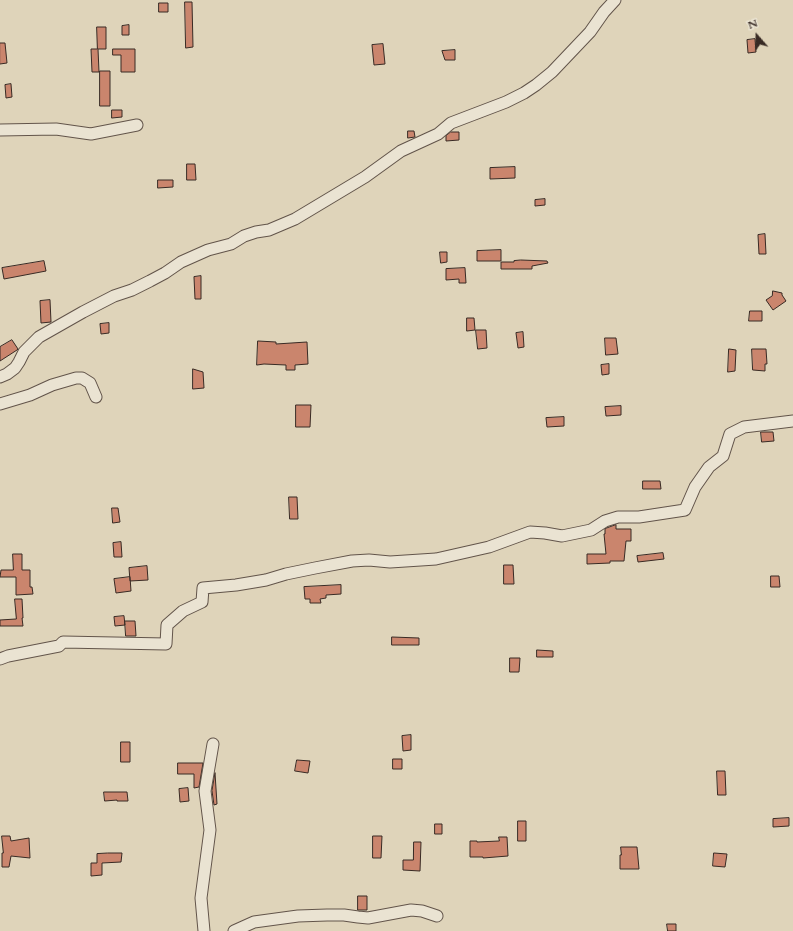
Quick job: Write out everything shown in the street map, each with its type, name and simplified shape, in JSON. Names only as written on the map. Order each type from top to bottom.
[{"type":"street","points":[[0,377],[16,368],[24,352],[39,337],[83,312],[114,296],[132,290],[165,273],[181,262],[208,250],[231,244],[244,236],[269,230],[295,219],[365,177],[401,151],[438,134],[451,123],[506,102],[524,93],[552,72],[590,32],[604,12],[615,0]]},
{"type":"street","points":[[0,130],[56,129],[91,134],[137,125]]},
{"type":"street","points":[[0,404],[76,378],[82,378],[90,383],[96,397]]},
{"type":"street","points":[[0,659],[58,646],[63,642],[166,644],[167,625],[183,612],[202,602],[203,588],[266,580],[286,574],[352,561],[369,560],[390,562],[436,559],[490,547],[530,532],[562,536],[591,530],[605,521],[618,517],[639,517],[685,510],[695,487],[709,467],[723,456],[730,434],[744,427],[793,421]]},
{"type":"street","points":[[204,931],[201,898],[210,830],[205,791],[213,744]]},
{"type":"street","points":[[234,931],[254,922],[298,916],[327,914],[368,918],[411,910],[422,911],[437,916]]},
{"type":"building","points":[[185,2],[192,2],[193,47],[186,48]]},
{"type":"building","points":[[159,3],[168,3],[168,12],[159,12]]},
{"type":"building","points":[[129,25],[129,35],[122,35],[122,26]]},
{"type":"building","points":[[97,27],[106,27],[106,49],[98,49],[99,72],[92,72],[91,49],[97,49]]},
{"type":"building","points":[[755,39],[756,52],[748,53],[747,40]]},
{"type":"building","points":[[0,43],[5,43],[7,63],[0,64]]},
{"type":"building","points":[[383,44],[385,64],[374,65],[372,45]]},
{"type":"building","points":[[113,49],[135,49],[135,72],[121,72],[121,55],[113,55]]},
{"type":"building","points":[[455,50],[455,60],[445,60],[442,51]]},
{"type":"building","points":[[100,71],[110,71],[110,106],[100,106]]},
{"type":"building","points":[[11,84],[12,97],[6,98],[5,85]]},
{"type":"building","points":[[112,110],[122,110],[122,117],[112,118]]},
{"type":"building","points":[[408,131],[414,131],[415,137],[408,138]]},
{"type":"building","points":[[451,132],[459,132],[459,140],[446,141],[446,136]]},
{"type":"building","points":[[187,164],[195,164],[196,180],[187,180]]},
{"type":"building","points":[[515,167],[515,178],[490,179],[490,168]]},
{"type":"building","points":[[158,180],[173,180],[173,187],[158,188]]},
{"type":"building","points":[[545,199],[545,205],[535,206],[535,200]]},
{"type":"building","points":[[765,234],[766,254],[759,254],[758,235]]},
{"type":"building","points":[[501,250],[501,261],[477,261],[477,251]]},
{"type":"building","points":[[440,252],[447,252],[447,262],[441,263]]},
{"type":"building","points":[[521,260],[547,261],[548,263],[532,266],[532,269],[501,269],[501,262],[514,262]]},
{"type":"building","points":[[44,261],[46,271],[4,279],[2,268]]},
{"type":"building","points":[[465,268],[466,283],[459,283],[459,279],[446,280],[446,269]]},
{"type":"building","points":[[201,276],[201,299],[195,299],[194,277]]},
{"type":"building","points":[[773,291],[782,293],[786,301],[773,310],[766,300],[772,296]]},
{"type":"building","points":[[50,300],[51,322],[41,323],[40,301]]},
{"type":"building","points":[[750,311],[762,311],[762,321],[749,321]]},
{"type":"building","points":[[467,318],[474,318],[475,330],[467,331]]},
{"type":"building","points":[[109,323],[109,333],[101,334],[100,324]]},
{"type":"building","points":[[476,330],[486,330],[487,348],[478,349]]},
{"type":"building","points":[[523,332],[524,347],[518,348],[516,333]]},
{"type":"building","points":[[605,338],[616,338],[618,354],[606,355]]},
{"type":"building","points":[[12,340],[18,349],[0,361],[0,347]]},
{"type":"building","points":[[258,341],[276,342],[276,344],[307,342],[308,364],[295,365],[295,370],[286,370],[286,365],[257,365]]},
{"type":"building","points":[[729,349],[736,350],[735,371],[728,372]]},
{"type":"building","points":[[752,349],[766,349],[767,364],[765,364],[765,371],[753,370]]},
{"type":"building","points":[[609,364],[609,374],[602,375],[601,365]]},
{"type":"building","points":[[193,369],[203,372],[204,388],[193,389]]},
{"type":"building","points":[[296,405],[311,405],[310,427],[296,427]]},
{"type":"building","points":[[621,406],[621,415],[606,416],[605,407]]},
{"type":"building","points":[[564,417],[564,426],[547,427],[546,418]]},
{"type":"building","points":[[761,432],[773,432],[774,441],[762,442]]},
{"type":"building","points":[[643,481],[660,481],[661,489],[643,489]]},
{"type":"building","points":[[289,497],[297,497],[298,519],[290,519]]},
{"type":"building","points":[[112,508],[118,508],[120,522],[113,523]]},
{"type":"building","points":[[616,525],[616,529],[631,529],[631,541],[626,541],[624,561],[587,564],[587,554],[606,554],[605,529]]},
{"type":"building","points":[[121,542],[122,557],[114,557],[113,543]]},
{"type":"building","points":[[663,553],[664,559],[638,562],[637,556]]},
{"type":"building","points":[[13,554],[22,554],[22,570],[30,570],[30,587],[32,587],[33,594],[16,595],[16,577],[0,577],[1,570],[13,570]]},
{"type":"building","points":[[504,565],[513,565],[514,584],[504,584]]},
{"type":"building","points":[[147,566],[148,580],[130,581],[129,568]]},
{"type":"building","points":[[771,576],[779,576],[780,587],[771,587]]},
{"type":"building","points":[[130,577],[131,591],[116,593],[114,579]]},
{"type":"building","points":[[341,585],[341,594],[326,595],[326,598],[320,599],[321,603],[310,603],[310,599],[305,599],[304,587]]},
{"type":"building","points":[[15,599],[22,599],[23,626],[0,626],[0,620],[16,619]]},
{"type":"building","points":[[124,616],[125,625],[115,626],[114,617]]},
{"type":"building","points":[[125,621],[135,621],[136,636],[126,636]]},
{"type":"building","points":[[392,637],[419,638],[419,645],[392,645]]},
{"type":"building","points":[[537,650],[553,651],[553,657],[537,657]]},
{"type":"building","points":[[510,658],[520,658],[519,672],[510,672]]},
{"type":"building","points":[[411,735],[411,750],[403,751],[402,736]]},
{"type":"building","points":[[121,742],[130,742],[130,762],[121,762]]},
{"type":"building","points":[[393,759],[402,759],[402,769],[393,769]]},
{"type":"building","points":[[297,760],[310,761],[308,773],[295,771]]},
{"type":"building","points":[[178,763],[203,763],[199,787],[194,788],[194,774],[178,774]]},
{"type":"building","points":[[717,771],[725,771],[726,795],[718,795]]},
{"type":"building","points":[[215,773],[217,804],[214,805],[212,791]]},
{"type":"building","points":[[188,788],[189,801],[180,802],[179,789]]},
{"type":"building","points":[[104,792],[127,792],[128,801],[105,801]]},
{"type":"building","points":[[789,818],[789,826],[773,827],[773,819]]},
{"type":"building","points":[[518,821],[526,821],[526,841],[518,841]]},
{"type":"building","points":[[435,824],[442,824],[442,834],[435,834]]},
{"type":"building","points":[[2,836],[10,836],[11,841],[29,838],[30,858],[11,856],[9,867],[2,867]]},
{"type":"building","points":[[373,836],[382,836],[381,858],[373,858]]},
{"type":"building","points":[[499,837],[507,837],[508,856],[483,858],[470,857],[470,841],[499,841]]},
{"type":"building","points":[[414,842],[421,842],[420,871],[403,870],[403,860],[413,860]]},
{"type":"building","points":[[621,847],[637,847],[639,869],[620,869]]},
{"type":"building","points":[[122,853],[121,862],[102,863],[102,875],[91,876],[91,863],[97,863],[97,854]]},
{"type":"building","points":[[714,853],[727,854],[725,867],[713,866]]},
{"type":"building","points":[[358,896],[367,896],[367,910],[358,910]]},
{"type":"building","points":[[667,924],[676,924],[676,931],[668,931]]}]
